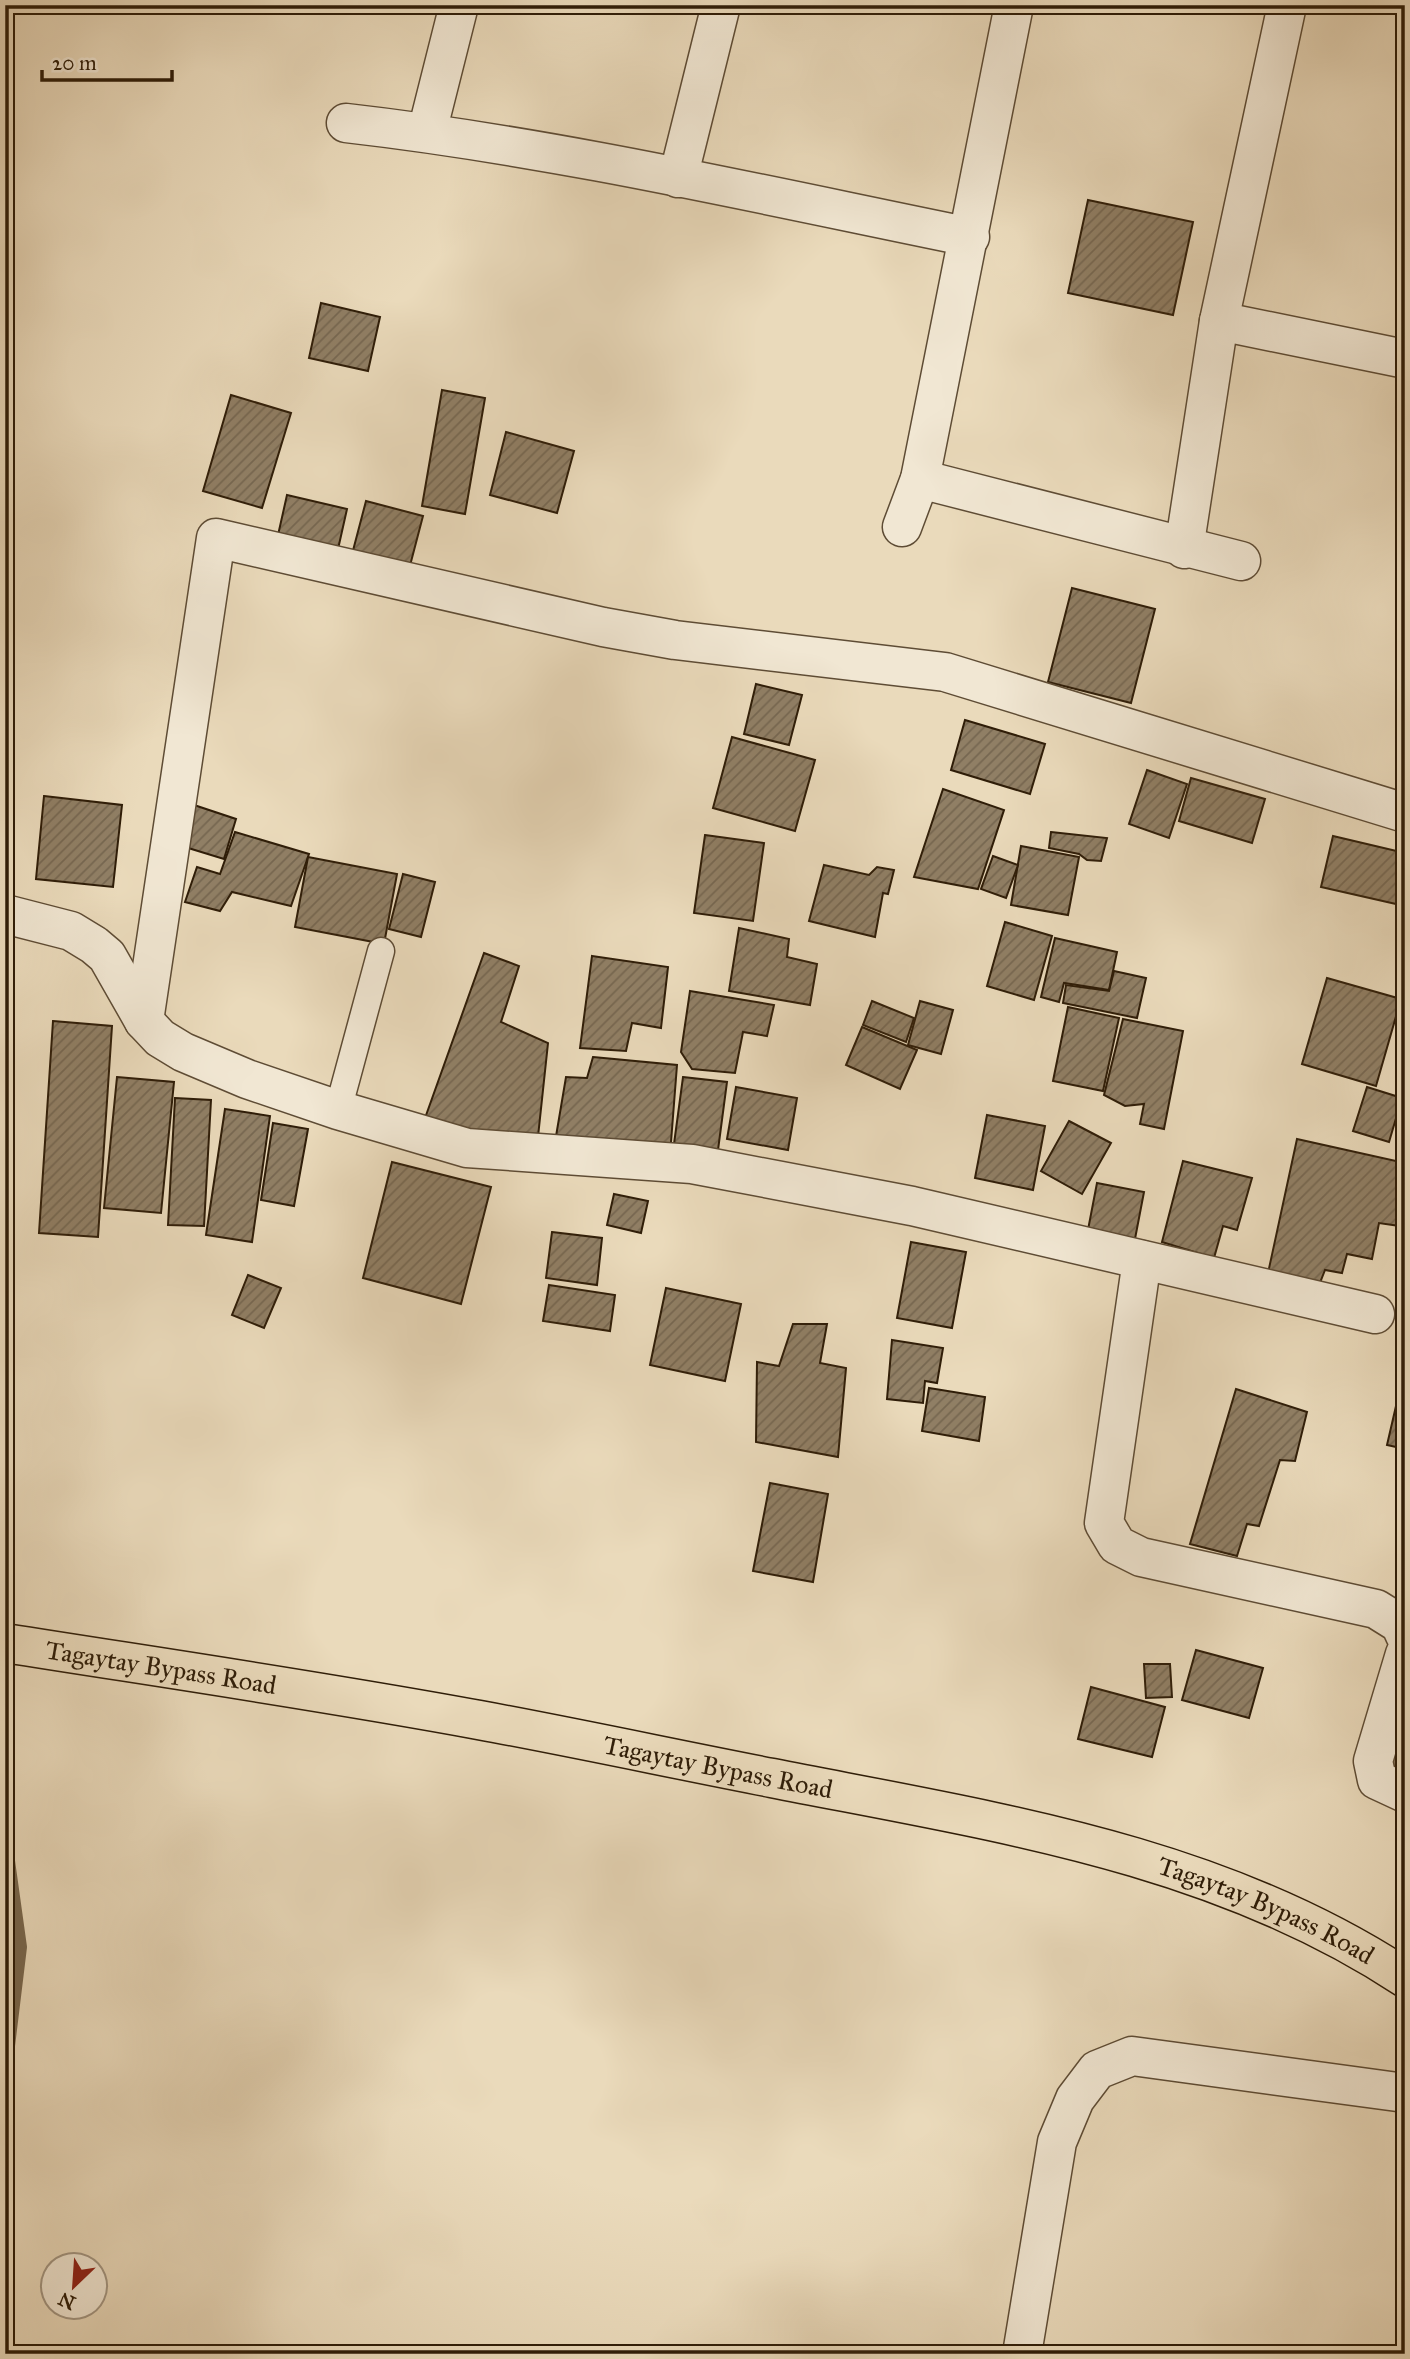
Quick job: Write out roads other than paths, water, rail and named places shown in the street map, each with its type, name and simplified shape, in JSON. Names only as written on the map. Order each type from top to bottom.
[{"type":"main road","name":"Tagaytay Bypass Road","points":[[5,1643],[477,1720],[1076,1840],[1218,1883],[1281,1909],[1346,1942],[1405,1978]]},
{"type":"street","points":[[427,132],[458,5]]},
{"type":"street","points":[[678,178],[721,5]]},
{"type":"street","points":[[902,527],[920,479],[1014,5]]},
{"type":"street","points":[[1184,549],[1219,321],[1287,5]]},
{"type":"street","points":[[346,123],[427,132],[678,178],[970,237]]},
{"type":"street","points":[[1219,321],[1405,359]]},
{"type":"street","points":[[920,479],[1184,549],[1241,561]]},
{"type":"street","points":[[144,1021],[216,538],[615,629],[676,640],[945,672],[1405,813]]},
{"type":"street","points":[[5,914],[71,932],[94,945],[107,956],[144,1021],[160,1038],[183,1052],[247,1079],[338,1110],[467,1148],[692,1164],[912,1206],[1375,1314]]},
{"type":"street","points":[[1142,1260],[1104,1523],[1117,1545],[1141,1557],[1376,1609],[1400,1624],[1405,1635]]},
{"type":"street","points":[[1405,1654],[1373,1761],[1377,1780],[1405,1793]]},
{"type":"street","points":[[1022,2354],[1057,2142],[1076,2099],[1097,2070],[1132,2056],[1405,2093]]},
{"type":"lane","points":[[338,1110],[382,951]]},
{"type":"waterway","points":[[5,1832],[21,1947],[5,2079]]}]
